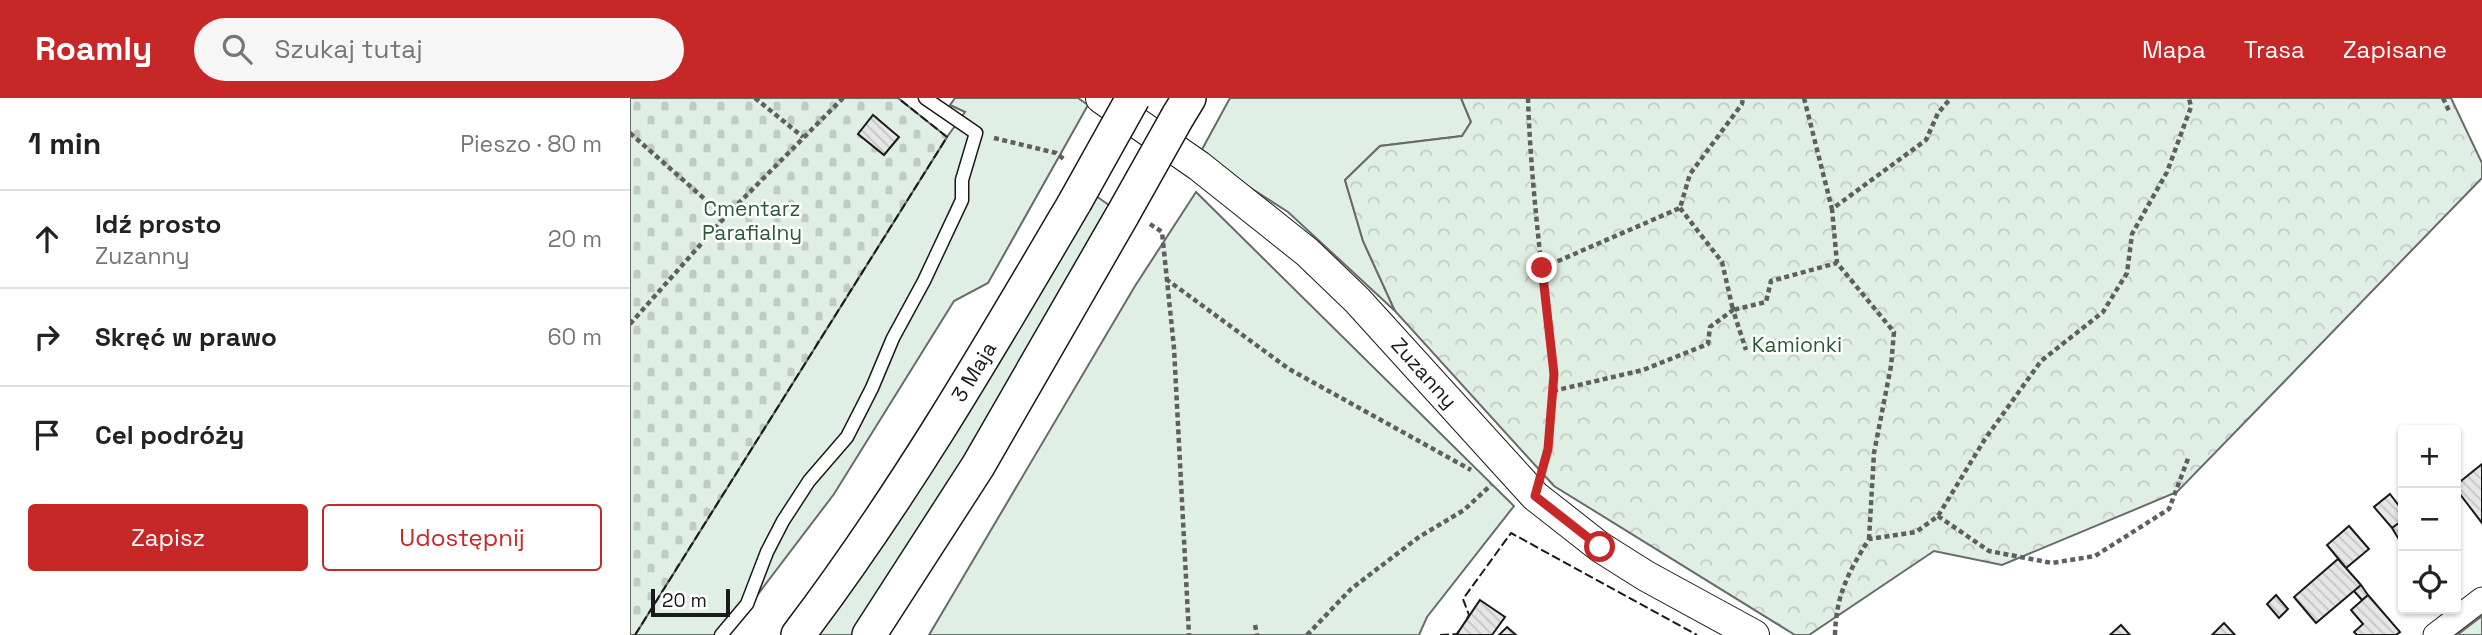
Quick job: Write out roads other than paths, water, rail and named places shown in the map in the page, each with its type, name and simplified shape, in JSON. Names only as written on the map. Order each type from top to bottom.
[{"type":"main road","name":"3 Maja","points":[[798,635],[842,578],[921,460],[1075,202],[1133,98]]},
{"type":"main road","points":[[869,635],[978,466],[1132,215],[1184,107]]},
{"type":"street","name":"Zuzanny","points":[[1101,98],[1199,166],[1307,252],[1357,300],[1535,496],[1600,547],[1646,576],[1755,635]]},
{"type":"street","points":[[2435,635],[2482,600]]},
{"type":"lane","points":[[721,635],[747,604],[767,552],[783,521],[810,481],[847,437],[962,200],[962,180],[976,133],[925,98]]},
{"type":"park label","name":"Cmentarz Parafialny","points":[[752,221]]},
{"type":"park label","name":"Kamionki","points":[[1797,345]]}]
